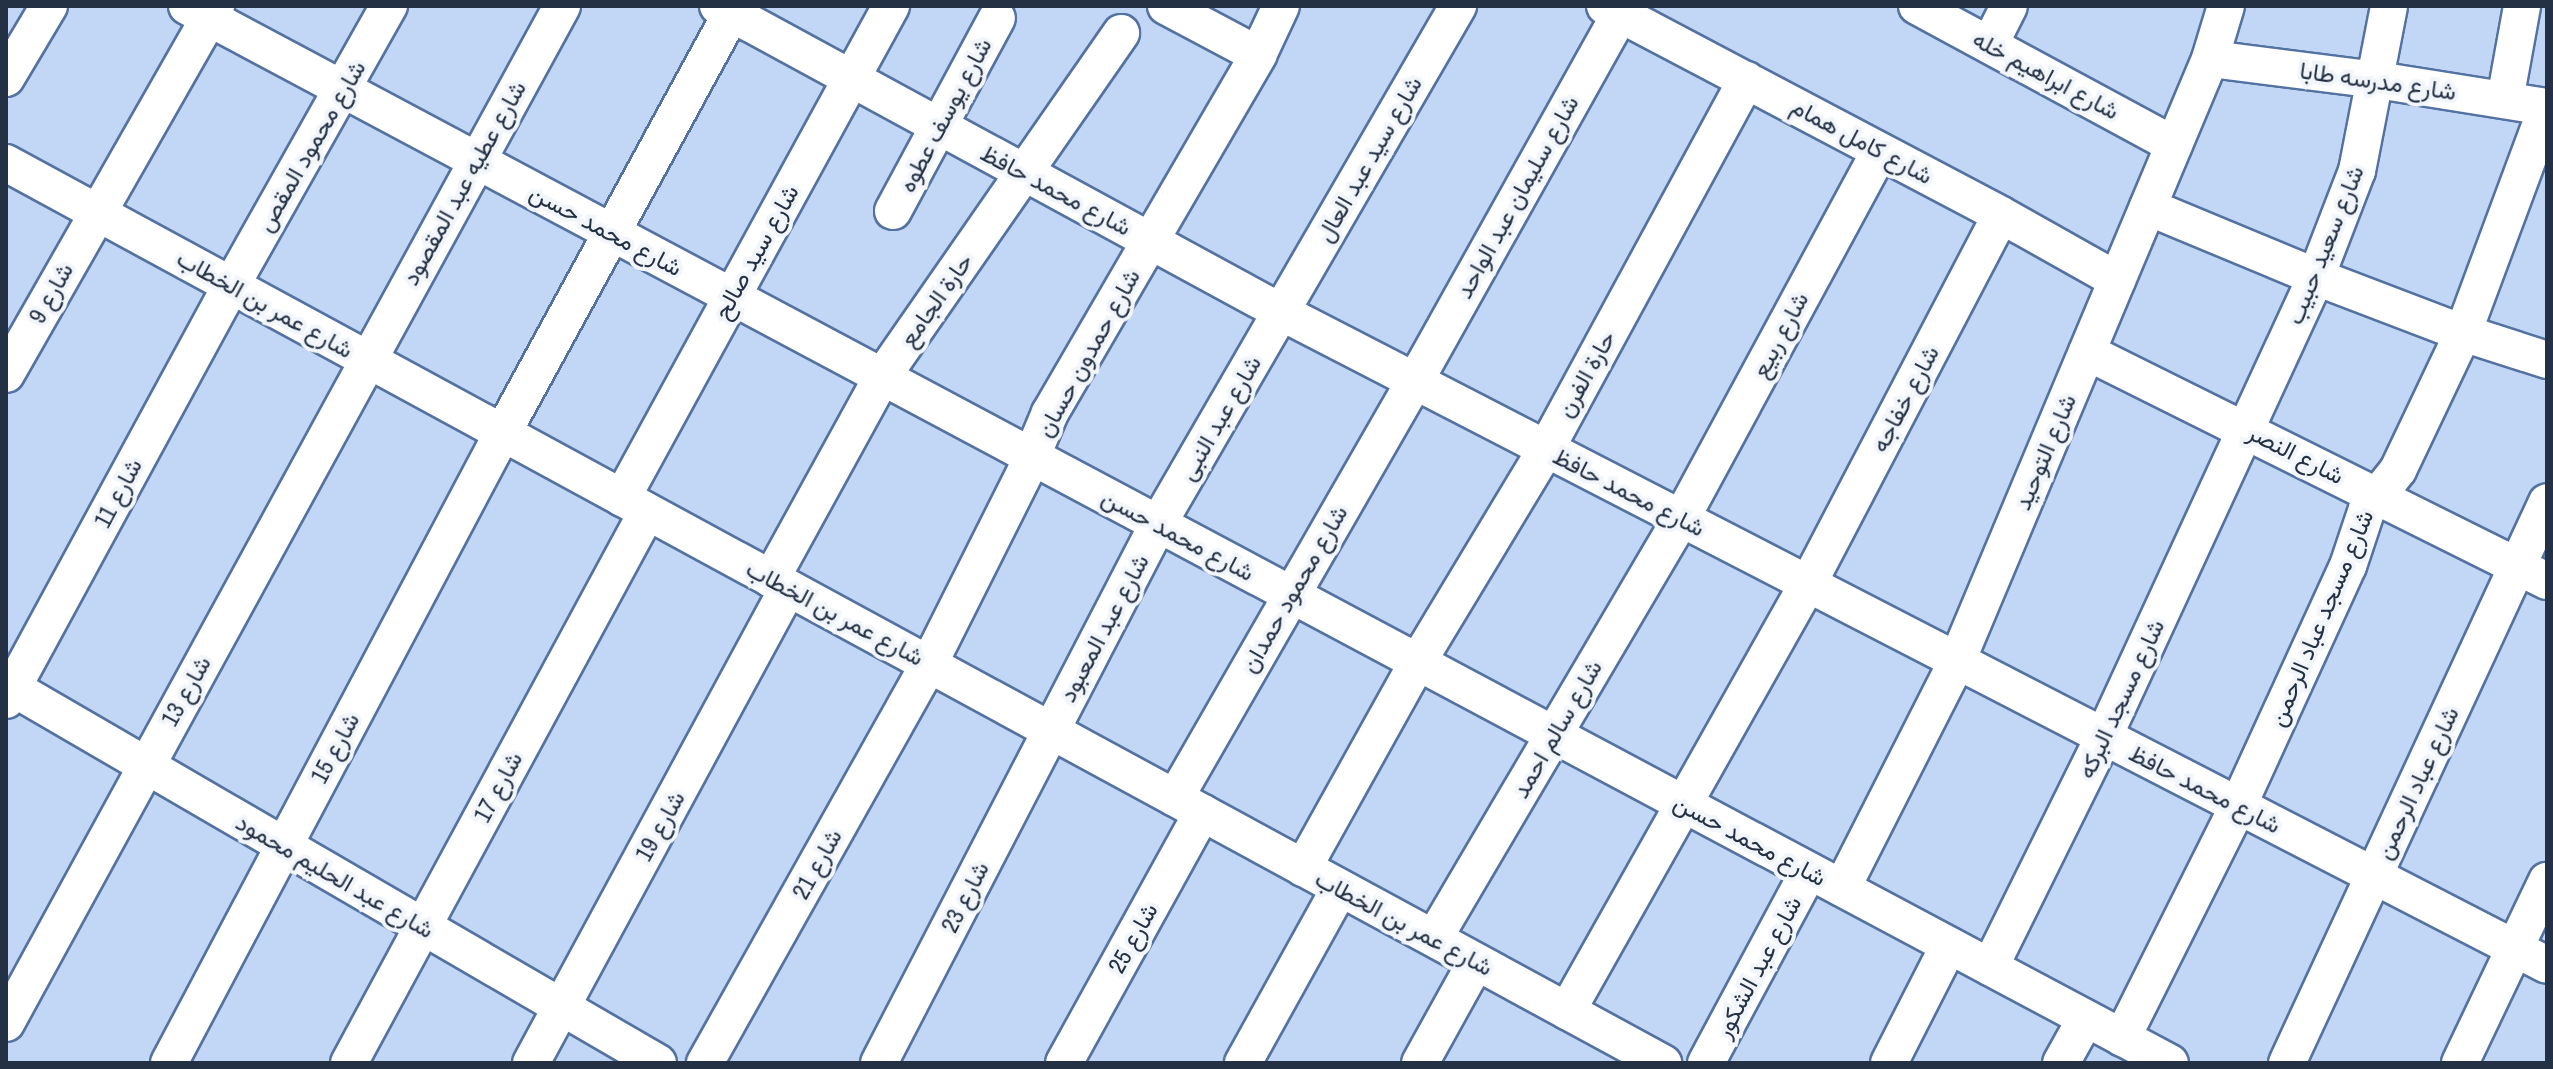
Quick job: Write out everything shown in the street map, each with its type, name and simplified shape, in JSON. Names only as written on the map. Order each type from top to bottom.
[{"type":"street","points":[[6,78],[49,6]]},
{"type":"street","name":"شارع محمود المقص","points":[[231,286],[389,6]]},
{"type":"street","name":"شارع عطيه عبد المقصود","points":[[366,359],[562,6]]},
{"type":"street","name":"شارع سيد صالح","points":[[635,505],[732,297],[891,6]]},
{"type":"street","points":[[1166,6],[1258,55]]},
{"type":"street","name":"شارع حمدون حسان","points":[[929,664],[1032,456],[1050,413],[1258,55],[1281,6]]},
{"type":"street","name":"شارع سيد عبد العال","points":[[1281,312],[1458,6]]},
{"type":"street","name":"شارع ابراهيم خله","points":[[1917,6],[2174,145]]},
{"type":"street","points":[[1990,44],[2009,6]]},
{"type":"street","name":"شارع التوحيد","points":[[1842,888],[1957,661],[2210,59],[2226,6]]},
{"type":"street","name":"شارع سعيد حبيب","points":[[2246,429],[2316,277],[2357,171],[2389,6]]},
{"type":"street","points":[[2505,100],[2522,6]]},
{"type":"street","name":"شارع محمد حافظ","points":[[728,8],[851,79],[1281,312],[2547,965]]},
{"type":"street","name":"شارع 15","points":[[169,1063],[728,8]]},
{"type":"street","name":"شارع محمد حسن","points":[[204,10],[344,89],[732,297],[2170,1063]]},
{"type":"street","name":"شارع 9","points":[[6,374],[204,10]]},
{"type":"street","name":"شارع كامل همام","points":[[1612,10],[2001,215],[2117,280]]},
{"type":"street","name":"شارع سليمان عبد الواحد","points":[[1415,381],[1612,10]]},
{"type":"street","name":"شارع يوسف عطوه","points":[[893,211],[997,18]]},
{"type":"street","name":"حارة الجامع","points":[[780,583],[882,377],[1121,33]]},
{"type":"street","name":"شارع مدرسه طابا","points":[[2210,59],[2377,80],[2547,107]]},
{"type":"street","name":"حارة الفرن","points":[[1303,868],[1417,663],[1546,449],[1746,80]]},
{"type":"street","name":"شارع مسجد عباد الرحمن","points":[[2122,1038],[2238,806],[2348,566],[2360,524],[2376,495],[2398,470],[2463,333],[2547,107]]},
{"type":"street","name":"شارع ربيع","points":[[1681,519],[1880,151]]},
{"type":"street","name":"شارع عمر بن الخطاب","points":[[6,163],[1567,1011],[1606,1050],[1663,1063]]},
{"type":"street","points":[[2148,207],[2316,277],[2463,333],[2547,360]]},
{"type":"street","name":"شارع خفاجه","points":[[1567,1011],[1808,584],[2001,215]]},
{"type":"street","name":"شارع 11","points":[[9,694],[231,286]]},
{"type":"street","name":"شارع عبد النبى","points":[[1158,524],[1281,312]]},
{"type":"street","name":"شارع النصر","points":[[2087,352],[2533,574]]},
{"type":"street","name":"شارع 13","points":[[6,1023],[366,359]]},
{"type":"street","name":"شارع محمود حمدان","points":[[1188,805],[1289,595],[1415,381]]},
{"type":"street","name":"شارع مسجد البركه","points":[[1990,967],[2104,736],[2246,429]]},
{"type":"street","name":"شارع عباد الرحمن","points":[[2287,1063],[2373,876],[2533,574],[2547,502]]},
{"type":"street","name":"شارع 17","points":[[349,1063],[423,926],[635,505]]},
{"type":"street","name":"شارع سالم احمد","points":[[1434,938],[1681,519]]},
{"type":"street","name":"شارع عبد المعبود","points":[[1050,732],[1158,524]]},
{"type":"street","name":"شارع 19","points":[[531,1063],[780,583]]},
{"type":"street","name":"شارع 21","points":[[705,1063],[929,664]]},
{"type":"street","name":"شارع عبد الحليم محمود","points":[[9,694],[146,765],[658,1063]]},
{"type":"street","name":"شارع 23","points":[[879,1063],[1050,732]]},
{"type":"street","name":"شارع 25","points":[[1064,1063],[1188,805]]},
{"type":"street","name":"شارع عبد الشكور","points":[[1706,1063],[1809,871]]},
{"type":"street","points":[[2460,1063],[2547,881]]},
{"type":"street","points":[[1243,1063],[1340,888]]},
{"type":"street","points":[[1889,1063],[1949,945]]},
{"type":"street","points":[[1420,1063],[1476,962]]},
{"type":"street","points":[[2061,1063],[2086,1018]]}]
